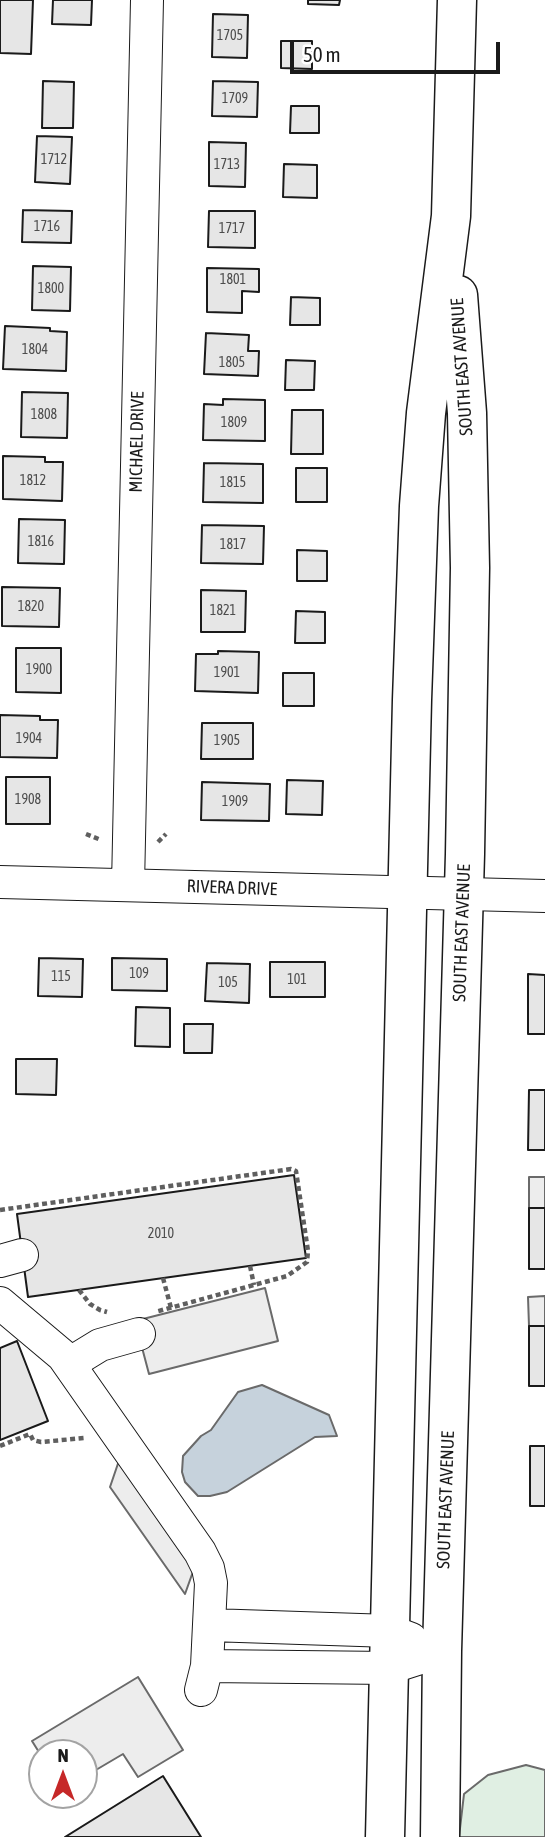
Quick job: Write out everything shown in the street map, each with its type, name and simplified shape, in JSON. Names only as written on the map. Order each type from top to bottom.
[{"type":"main road","name":"SOUTH EAST AVENUE","points":[[385,1837],[419,506],[426,413],[451,216],[457,0]]},
{"type":"main road","name":"SOUTH EAST AVENUE","points":[[440,1837],[442,1651],[470,568],[467,413],[451,216]]},
{"type":"street","name":"MICHAEL DRIVE","points":[[128,885],[147,0]]},
{"type":"street","name":"RIVERA DRIVE","points":[[0,882],[545,895]]},
{"type":"street","points":[[0,1303],[48,1341],[69,1364],[200,1552],[208,1567],[211,1583],[204,1678],[390,1649]]},
{"type":"street","points":[[69,1364],[143,1324]]},
{"type":"street","points":[[210,1625],[390,1649],[442,1651]]},
{"type":"path","points":[[0,1210],[291,1169],[296,1171],[309,1258],[299,1269],[287,1276],[171,1308],[143,1324]]},
{"type":"path","points":[[250,1266],[254,1285]]},
{"type":"path","points":[[163,1278],[171,1308]]},
{"type":"path","points":[[79,1290],[90,1304],[111,1313]]},
{"type":"path","points":[[0,1446],[30,1434],[33,1440],[41,1442],[120,1435]]},
{"type":"green space","points":[[526,1765],[545,1770],[545,1837],[459,1837],[464,1794],[488,1775]]},
{"type":"shaded area","points":[[529,1177],[545,1177],[545,1208],[529,1208]]},
{"type":"shaded area","points":[[265,1288],[278,1341],[149,1374],[135,1321]]},
{"type":"shaded area","points":[[545,1296],[545,1326],[529,1326],[528,1297]]},
{"type":"shaded area","points":[[262,1385],[329,1415],[337,1436],[315,1437],[227,1492],[198,1496],[185,1482],[182,1472],[183,1456],[201,1436],[211,1430],[238,1392]]},
{"type":"shaded area","points":[[125,1443],[200,1552],[185,1594],[110,1487]]},
{"type":"shaded area","points":[[138,1677],[183,1750],[138,1777],[123,1754],[98,1769],[98,1739],[35,1739]]},
{"type":"building","points":[[0,0],[33,0],[31,54],[0,53]]},
{"type":"building","points":[[53,0],[92,0],[91,25],[52,24]]},
{"type":"building","points":[[308,0],[340,0],[339,5],[308,4]]},
{"type":"building","points":[[213,14],[248,15],[247,58],[212,57]]},
{"type":"building","points":[[281,41],[312,41],[312,69],[281,68]]},
{"type":"building","points":[[43,81],[74,82],[73,128],[42,128]]},
{"type":"building","points":[[213,81],[258,82],[257,117],[212,116]]},
{"type":"building","points":[[291,106],[319,106],[319,133],[290,133]]},
{"type":"building","points":[[37,136],[72,137],[70,184],[35,182]]},
{"type":"building","points":[[209,142],[246,143],[245,187],[209,186]]},
{"type":"building","points":[[284,164],[317,165],[317,198],[283,197]]},
{"type":"building","points":[[23,210],[72,211],[71,243],[22,242]]},
{"type":"building","points":[[209,211],[255,211],[255,248],[208,247]]},
{"type":"building","points":[[33,266],[71,267],[70,311],[32,310]]},
{"type":"building","points":[[207,268],[259,269],[259,292],[242,291],[242,313],[207,312]]},
{"type":"building","points":[[291,297],[320,298],[320,325],[290,325]]},
{"type":"building","points":[[5,326],[50,328],[50,331],[67,332],[66,371],[3,369]]},
{"type":"building","points":[[206,333],[249,335],[248,351],[259,351],[258,376],[204,374]]},
{"type":"building","points":[[286,360],[315,361],[314,390],[285,390]]},
{"type":"building","points":[[22,392],[68,393],[67,438],[21,437]]},
{"type":"building","points":[[223,399],[265,400],[265,441],[203,440],[204,404],[223,405]]},
{"type":"building","points":[[292,410],[323,410],[323,454],[291,454]]},
{"type":"building","points":[[3,456],[45,457],[45,462],[63,462],[62,501],[3,499]]},
{"type":"building","points":[[204,463],[263,464],[263,503],[203,502]]},
{"type":"building","points":[[296,468],[327,468],[327,502],[296,502]]},
{"type":"building","points":[[19,519],[65,520],[64,564],[18,563]]},
{"type":"building","points":[[202,525],[264,526],[263,564],[201,563]]},
{"type":"building","points":[[297,550],[327,551],[327,581],[297,581]]},
{"type":"building","points":[[2,587],[60,588],[59,627],[2,626]]},
{"type":"building","points":[[201,590],[246,591],[245,632],[201,632]]},
{"type":"building","points":[[296,611],[325,612],[325,643],[295,643]]},
{"type":"building","points":[[16,648],[61,648],[61,693],[16,692]]},
{"type":"building","points":[[218,651],[259,652],[258,693],[195,691],[196,654],[218,654]]},
{"type":"building","points":[[283,673],[314,673],[314,706],[283,706]]},
{"type":"building","points":[[0,715],[40,716],[40,720],[58,720],[57,758],[0,757]]},
{"type":"building","points":[[202,723],[253,723],[253,759],[201,759]]},
{"type":"building","points":[[6,777],[50,777],[50,824],[6,824]]},
{"type":"building","points":[[287,780],[323,781],[322,815],[286,814]]},
{"type":"building","points":[[202,782],[270,784],[269,821],[201,820]]},
{"type":"building","points":[[39,958],[83,959],[82,997],[38,996]]},
{"type":"building","points":[[112,958],[167,959],[167,991],[112,990]]},
{"type":"building","points":[[270,962],[325,962],[325,997],[270,997]]},
{"type":"building","points":[[207,963],[250,964],[249,1003],[205,1001]]},
{"type":"building","points":[[528,974],[545,975],[545,1034],[528,1034]]},
{"type":"building","points":[[136,1007],[170,1008],[170,1047],[135,1046]]},
{"type":"building","points":[[184,1024],[213,1024],[212,1053],[184,1053]]},
{"type":"building","points":[[16,1059],[57,1059],[56,1095],[16,1094]]},
{"type":"building","points":[[529,1090],[545,1090],[545,1150],[528,1150]]},
{"type":"building","points":[[294,1175],[306,1258],[28,1297],[17,1214]]},
{"type":"building","points":[[529,1208],[545,1208],[545,1269],[529,1269]]},
{"type":"building","points":[[529,1326],[545,1326],[545,1386],[529,1386]]},
{"type":"building","points":[[17,1341],[48,1421],[0,1440],[0,1348]]},
{"type":"building","points":[[530,1446],[545,1446],[545,1506],[530,1506]]},
{"type":"building","points":[[163,1776],[201,1837],[65,1837]]}]
